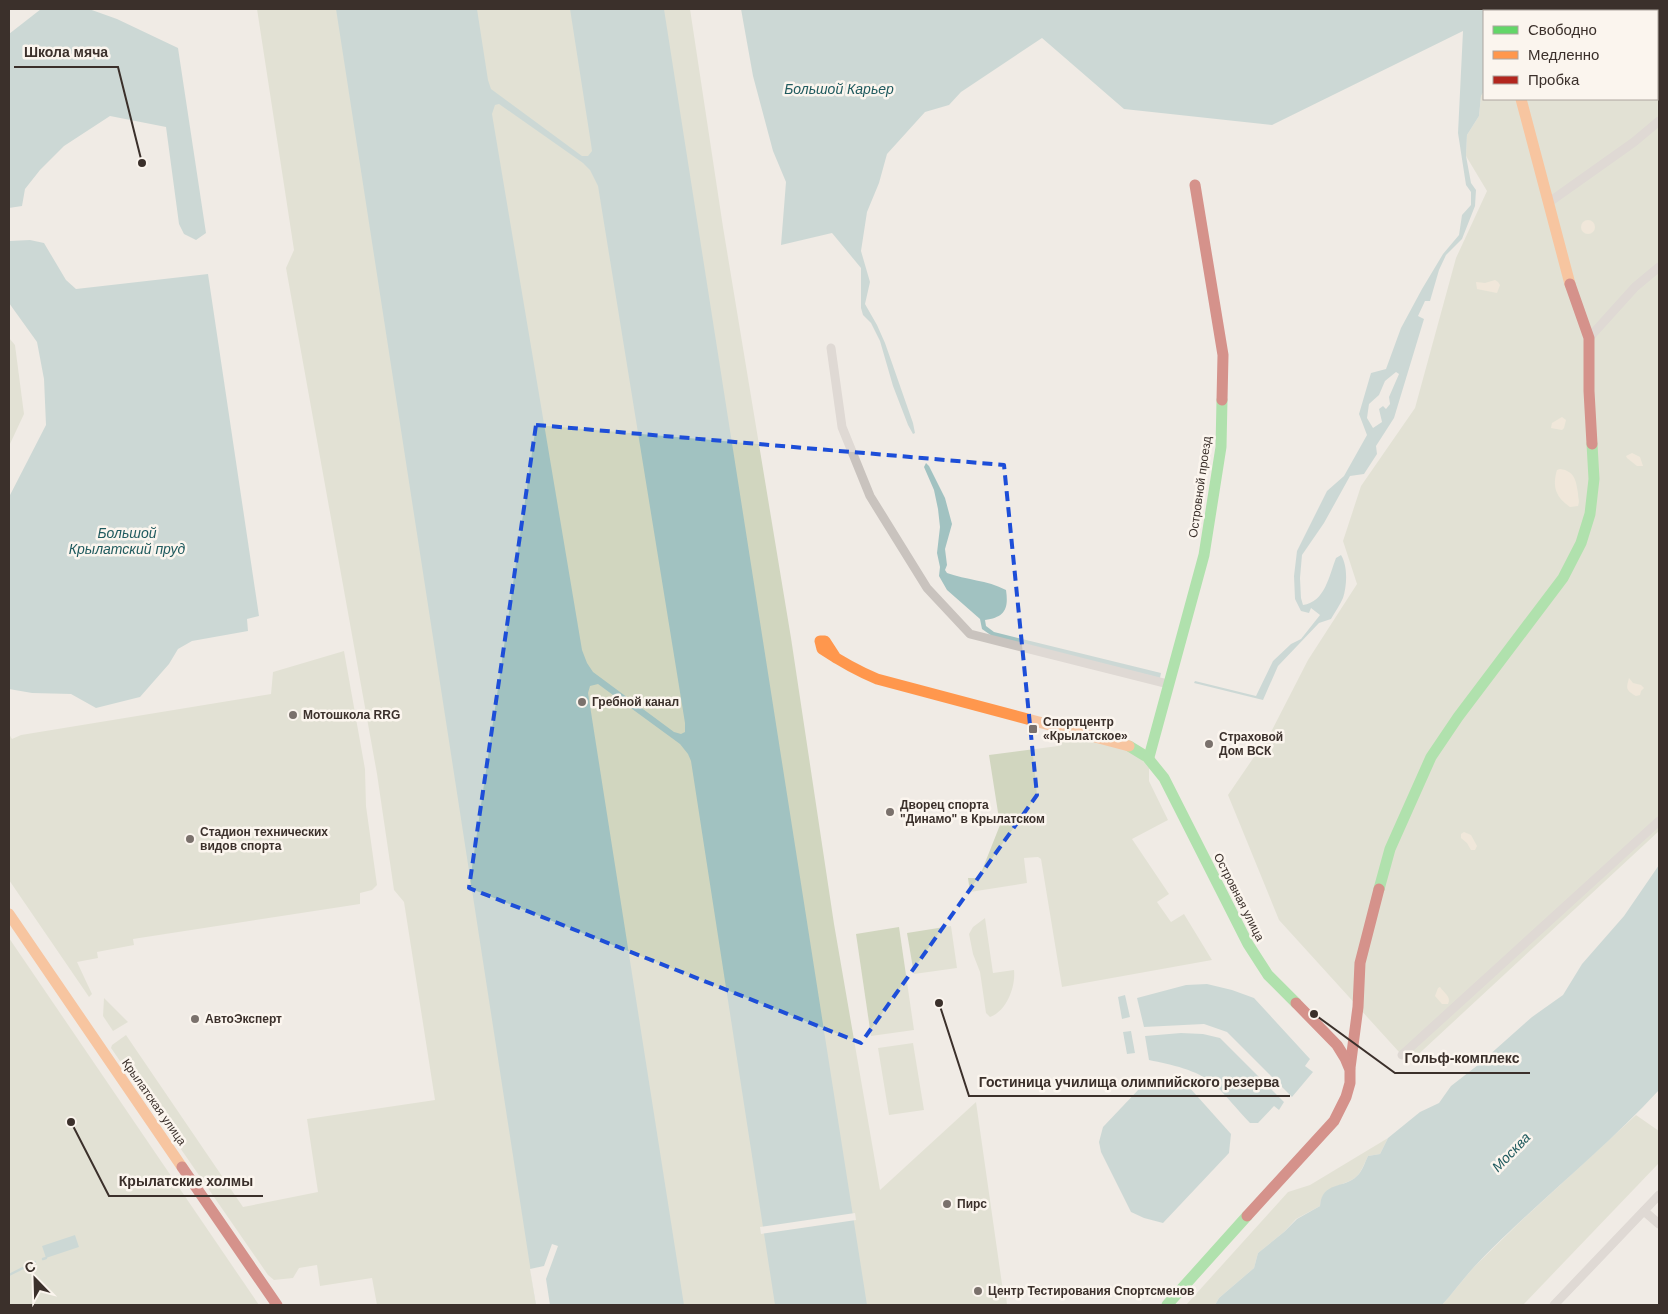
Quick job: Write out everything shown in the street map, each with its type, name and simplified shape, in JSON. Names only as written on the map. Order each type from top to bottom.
[{"type":"street","points":[[1636,10],[1640,9]]},
{"type":"street","points":[[1167,1305],[1318,1140],[1334,1121],[1343,1106],[1347,1094],[1358,1007],[1360,963],[1390,849],[1431,757],[1458,717],[1563,578],[1581,543],[1590,514],[1594,479],[1589,391],[1589,338],[1568,278],[1521,100]]},
{"type":"street","points":[[1548,203],[1634,142],[1659,121]]},
{"type":"street","name":"Островной проезд","points":[[1148,757],[1204,555],[1221,447],[1222,355],[1195,185]]},
{"type":"street","points":[[1589,338],[1635,288],[1659,267]]},
{"type":"street","points":[[830,348],[842,427],[870,496],[927,588],[970,634],[1168,684]]},
{"type":"street","name":"Островная улица","points":[[822,649],[849,667],[877,679],[1124,743],[1138,749],[1148,757],[1164,778],[1244,940],[1269,976],[1331,1038],[1344,1055],[1350,1072]]},
{"type":"street","points":[[1402,1055],[1659,821]]},
{"type":"street","name":"Крылатская улица","points":[[9,914],[277,1305]]},
{"type":"street","points":[[1343,1106],[1354,1096]]},
{"type":"street","points":[[1554,1305],[1659,1195]]},
{"type":"street","points":[[1644,1211],[1659,1224]]},
{"type":"highlighted area","points":[[536,425],[1004,465],[1037,795],[861,1043],[469,888]]},
{"type":"green space","name":"Гребной канал","points":[[257,9],[690,9],[723,227],[791,638],[834,924],[880,1190],[976,1102],[1003,1291],[1006,1295],[1007,1305],[377,1305],[372,1278],[320,1286],[317,1265],[299,1268],[293,1278],[274,1280],[268,1275],[111,1048],[112,1045],[126,1035],[243,1207],[318,1192],[307,1119],[435,1100],[404,902],[394,890],[377,774],[286,268],[294,250]]},
{"type":"green space","points":[[1659,9],[1659,831],[1409,1063],[1279,920],[1228,795],[1271,732],[1308,660],[1357,584],[1343,541],[1361,486],[1415,408],[1456,258],[1487,191],[1466,156],[1467,135],[1479,116],[1483,93],[1483,100],[1658,100],[1658,10],[1598,10]]},
{"type":"green space","points":[[9,338],[15,345],[24,414],[9,446]]},
{"type":"green space","name":"Стадион технических видов спорта","points":[[344,651],[365,769],[366,806],[377,885],[372,890],[360,893],[360,904],[133,939],[134,945],[97,952],[98,958],[77,962],[92,994],[89,997],[9,880],[9,734],[12,739],[21,735],[271,694],[273,672]]},
{"type":"green space","points":[[1059,734],[1125,749],[1141,759],[1149,768],[1149,781],[1168,820],[1132,839],[1169,894],[1157,902],[1171,922],[1184,914],[1212,960],[1062,987],[1041,859],[1038,857],[1024,858],[1027,883],[970,892],[968,878],[979,878],[1000,825],[989,755],[1058,746]]},
{"type":"green space","points":[[985,918],[993,973],[1014,970],[1012,990],[1006,1004],[990,1017],[986,1013],[980,972],[973,954],[969,934],[973,927]]},
{"type":"green space","points":[[951,926],[957,968],[914,974],[907,933]]},
{"type":"green space","points":[[899,927],[914,1030],[871,1036],[856,934]]},
{"type":"green space","points":[[9,938],[259,1305],[9,1305]]},
{"type":"green space","points":[[104,998],[128,1022],[113,1031],[103,1016]]},
{"type":"green space","points":[[913,1043],[924,1110],[889,1115],[878,1048]]},
{"type":"green space","points":[[1636,1115],[1659,1131],[1659,1163],[1523,1305],[1442,1305],[1473,1268],[1522,1220]]},
{"type":"green space","points":[[1388,1138],[1380,1154],[1368,1156],[1356,1177],[1329,1190],[1324,1194],[1320,1206],[1296,1219],[1284,1232],[1258,1253],[1254,1268],[1219,1298],[1215,1305],[1186,1305],[1288,1192],[1310,1185]]},
{"type":"sand","points":[[1588,220],[1593,222],[1595,227],[1593,232],[1588,234],[1583,232],[1581,227],[1583,222]]},
{"type":"sand","points":[[1495,280],[1500,285],[1497,293],[1477,289],[1476,282],[1485,283]]},
{"type":"sand","points":[[1562,417],[1566,420],[1562,430],[1551,428],[1552,423]]},
{"type":"sand","points":[[1632,453],[1640,457],[1643,466],[1637,466],[1627,458],[1626,456]]},
{"type":"sand","points":[[1557,470],[1569,472],[1574,477],[1578,493],[1578,506],[1570,507],[1561,499],[1556,491]]},
{"type":"sand","points":[[1629,678],[1633,683],[1644,688],[1640,695],[1636,696],[1629,691],[1627,687]]},
{"type":"sand","points":[[1464,832],[1471,835],[1477,846],[1475,850],[1471,850],[1461,838],[1461,834]]},
{"type":"sand","points":[[1440,987],[1449,999],[1448,1004],[1442,1004],[1435,996]]},
{"type":"water","points":[[41,9],[89,9],[117,19],[178,48],[206,233],[196,240],[184,234],[179,224],[166,127],[110,116],[64,146],[40,170],[25,189],[22,206],[9,208],[9,34]]},
{"type":"water","name":"Гребной канал","points":[[336,9],[477,9],[491,89],[582,156],[588,156],[592,151],[570,9],[664,9],[867,1305],[775,1305],[691,761],[680,744],[598,684],[590,686],[588,693],[684,1305],[536,1305]],"holes":[[[499,104],[583,163],[590,170],[598,186],[685,723],[685,732],[681,734],[674,732],[593,672],[582,650],[492,114],[495,105]]]},
{"type":"water","name":"Большой Карьер","points":[[741,9],[1602,9],[1483,10],[1483,93],[1479,116],[1467,135],[1466,156],[1471,183],[1476,190],[1475,206],[1462,239],[1446,255],[1439,270],[1430,301],[1425,301],[1418,316],[1424,319],[1394,418],[1376,446],[1377,454],[1364,474],[1350,476],[1324,523],[1302,555],[1300,578],[1303,605],[1310,603],[1321,594],[1336,558],[1341,555],[1345,565],[1346,576],[1343,598],[1331,619],[1319,623],[1278,666],[1263,700],[1194,683],[1195,681],[1256,696],[1273,661],[1291,644],[1301,639],[1320,615],[1311,608],[1309,613],[1301,611],[1295,599],[1294,576],[1297,551],[1327,491],[1344,476],[1367,435],[1359,414],[1371,373],[1386,369],[1401,328],[1443,254],[1459,235],[1462,215],[1471,205],[1471,192],[1466,185],[1458,133],[1463,31],[1272,125],[1124,109],[1042,38],[961,92],[949,105],[925,112],[887,154],[879,183],[867,212],[861,251],[870,282],[865,304],[885,343],[913,423],[915,433],[913,434],[893,386],[880,341],[871,323],[863,315],[861,308],[861,268],[832,233],[781,245],[786,182],[773,151],[753,76]],"holes":[[[1396,372],[1399,374],[1389,397],[1390,404],[1386,409],[1383,406],[1379,409],[1382,422],[1373,428],[1367,418],[1369,404],[1379,395],[1385,381]]]},
{"type":"water","name":"Большой Крылатский пруд","points":[[30,240],[44,243],[66,280],[76,289],[208,274],[259,616],[247,619],[248,631],[192,641],[178,649],[169,664],[140,697],[96,708],[71,694],[32,693],[9,689],[9,497],[46,425],[44,379],[37,342],[9,303],[9,241]]},
{"type":"water","points":[[926,463],[945,498],[952,524],[945,549],[947,565],[945,570],[947,573],[991,584],[1006,590],[1007,603],[1004,611],[997,617],[985,620],[986,626],[994,632],[1161,673],[1160,678],[992,636],[982,629],[980,619],[947,590],[939,576],[940,567],[937,553],[940,527],[938,509],[934,490],[924,467]]},
{"type":"water","name":"Москва","points":[[1659,865],[1659,1090],[1614,1136],[1497,1244],[1474,1267],[1442,1305],[1215,1305],[1219,1298],[1254,1268],[1258,1253],[1297,1219],[1320,1206],[1322,1198],[1329,1189],[1352,1180],[1357,1176],[1368,1156],[1380,1154],[1388,1138],[1420,1112],[1439,1103],[1451,1086],[1478,1065],[1532,1017],[1563,995],[1582,964],[1624,916]]},
{"type":"water","points":[[1207,984],[1254,998],[1310,1059],[1305,1066],[1313,1072],[1292,1097],[1227,1032],[1204,1024],[1144,1027],[1137,998],[1186,985]]},
{"type":"water","points":[[1125,995],[1130,1017],[1122,1019],[1118,997]]},
{"type":"water","points":[[1131,1031],[1135,1053],[1127,1054],[1123,1032]]},
{"type":"water","points":[[1181,1033],[1203,1034],[1220,1038],[1284,1102],[1279,1110],[1274,1106],[1258,1123],[1250,1123],[1215,1085],[1200,1075],[1184,1068],[1149,1060],[1145,1036]]},
{"type":"water","points":[[1155,1083],[1173,1083],[1189,1087],[1231,1134],[1229,1153],[1163,1223],[1131,1212],[1101,1152],[1099,1142],[1103,1127],[1140,1088]]},
{"type":"water","points":[[75,1235],[79,1247],[46,1258],[42,1246]]},
{"type":"pier","points":[[855,1213],[856,1220],[761,1234],[760,1227]]},
{"type":"pier","points":[[552,1244],[558,1246],[546,1279],[550,1305],[536,1305],[530,1269],[544,1266]]},
{"type":"waterway","points":[[9,1275],[35,1262]]},
{"type":"traffic: fast","points":[[1149,757],[1204,555],[1221,447],[1222,400]]},
{"type":"traffic: fast","points":[[1379,889],[1390,849],[1431,757],[1458,717],[1563,578],[1581,543],[1590,514],[1594,479],[1592,444]]},
{"type":"traffic: fast","points":[[1129,746],[1147,757],[1164,778],[1248,944],[1268,975],[1296,1003]]},
{"type":"traffic: fast","points":[[1167,1305],[1247,1216]]},
{"type":"traffic: slow","points":[[1521,100],[1570,284]]},
{"type":"traffic: slow","points":[[836,658],[825,641],[820,641],[822,649],[842,662],[849,666],[877,679],[1129,746]]},
{"type":"traffic: slow","points":[[9,914],[182,1167]]},
{"type":"traffic: jam","points":[[1195,185],[1223,355],[1222,400]]},
{"type":"traffic: jam","points":[[1570,284],[1589,338],[1592,444]]},
{"type":"traffic: jam","points":[[1350,1068],[1358,1007],[1360,963],[1379,889]]},
{"type":"traffic: jam","points":[[1247,1216],[1334,1121],[1346,1097],[1350,1083],[1350,1070],[1337,1045],[1296,1003]]},
{"type":"traffic: jam","points":[[182,1167],[277,1305]]},
{"type":"place","name":"Школа мяча","points":[[142,163]]},
{"type":"place","name":"Гребной канал","points":[[582,702]]},
{"type":"place","name":"Мотошкола RRG","points":[[293,715]]},
{"type":"place","name":"Спортцентр «Крылатское»","points":[[1033,729]]},
{"type":"place","name":"Страховой Дом ВСК","points":[[1209,744]]},
{"type":"place","name":"Дворец спорта \"Динамо\" в Крылатском","points":[[890,812]]},
{"type":"place","name":"Стадион технических видов спорта","points":[[190,839]]},
{"type":"place","name":"Гостиница училища олимпийского резерва","points":[[939,1003]]},
{"type":"place","name":"Гольф-комплекс","points":[[1314,1014]]},
{"type":"place","name":"АвтоЭксперт","points":[[195,1019]]},
{"type":"place","name":"Крылатские холмы","points":[[71,1122]]},
{"type":"place","name":"Пирс","points":[[947,1204]]},
{"type":"place","name":"Центр Тестирования Спортсменов","points":[[978,1291]]}]
